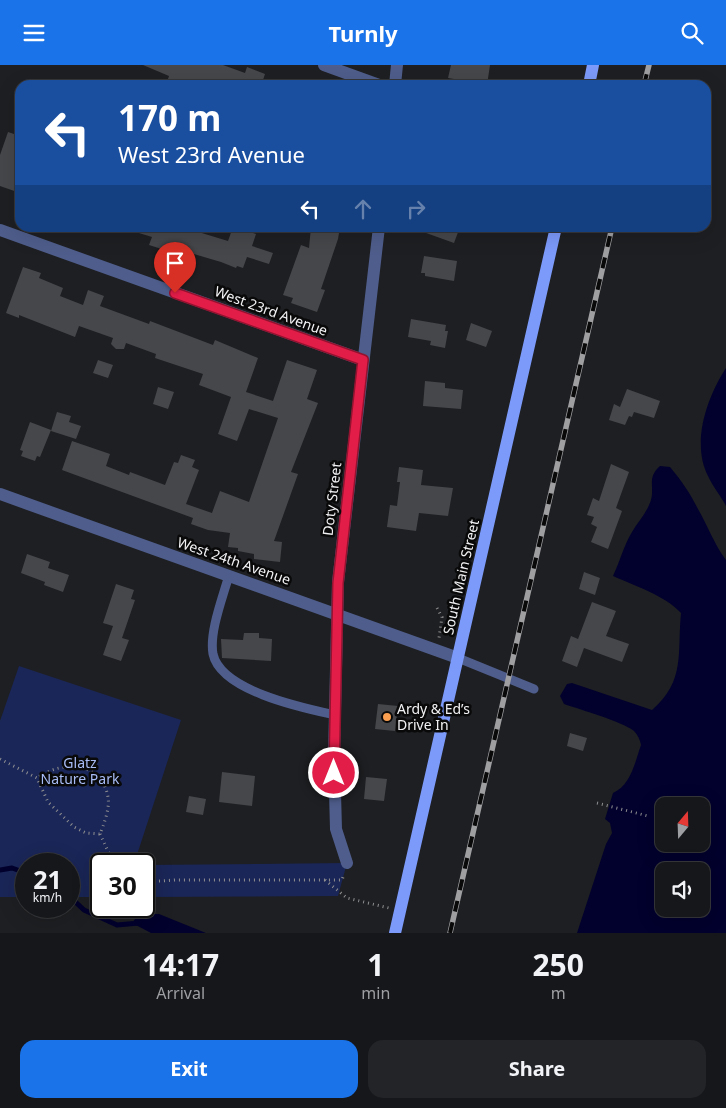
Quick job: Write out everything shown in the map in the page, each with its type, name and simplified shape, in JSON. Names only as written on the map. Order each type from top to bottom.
[{"type":"main road","points":[[590,80],[593,65]]},
{"type":"main road","name":"South Main Street","points":[[395,933],[555,232]]},
{"type":"street","points":[[324,65],[365,80]]},
{"type":"street","points":[[396,80],[397,65]]},
{"type":"street","name":"West 23rd Avenue","points":[[0,230],[363,360]]},
{"type":"street","name":"Doty Street","points":[[347,863],[336,829],[335,715],[341,542],[377,232]]},
{"type":"street","name":"West 24th Avenue","points":[[0,494],[458,658]]},
{"type":"lane","points":[[228,575],[214,631],[213,654],[222,669],[243,687],[291,705],[335,715]]},
{"type":"lane","points":[[458,658],[534,689]]},
{"type":"path","points":[[437,608],[442,617],[437,650]]},
{"type":"path","points":[[0,759],[37,778],[48,802],[64,819],[86,833],[100,834]]},
{"type":"path","points":[[37,778],[66,765],[86,769],[103,782],[108,799],[100,834],[109,853]]},
{"type":"path","points":[[597,803],[648,816]]},
{"type":"path","points":[[155,882],[342,880],[347,863]]},
{"type":"path","points":[[324,880],[347,898],[400,911]]},
{"type":"green space","name":"Glatz Nature Park","points":[[19,666],[181,720],[138,853],[90,853],[90,897],[80,897],[80,853],[15,853],[15,897],[0,897],[0,721]]},
{"type":"green space","points":[[347,863],[338,896],[155,897],[155,865]]},
{"type":"shaded area","points":[[726,368],[726,506],[712,484],[703,463],[701,435],[707,406]]},
{"type":"shaded area","points":[[660,466],[670,467],[692,498],[726,560],[726,933],[577,933],[606,844],[612,833],[610,823],[605,819],[613,793],[624,785],[628,779],[641,745],[637,734],[628,727],[564,704],[560,696],[567,684],[572,683],[652,710],[663,699],[670,688],[678,665],[681,613],[658,596],[613,576],[629,537],[649,505],[652,494],[653,475]]},
{"type":"shaded area","points":[[155,914],[159,914],[206,933],[151,933],[132,923],[136,918],[155,918]]},
{"type":"building","points":[[143,65],[223,65],[245,73],[247,67],[265,74],[263,80],[168,80],[169,76]]},
{"type":"building","points":[[451,65],[490,65],[488,80],[454,80],[448,78]]},
{"type":"building","points":[[8,132],[15,134],[15,191],[0,186],[0,155]]},
{"type":"building","points":[[136,232],[198,232],[228,241],[231,232],[250,232],[256,234],[252,246],[273,253],[269,264],[247,257],[243,268],[237,266],[236,268],[170,247],[168,251],[149,245],[152,237]]},
{"type":"building","points":[[311,232],[339,232],[321,289],[325,290],[317,312],[291,303],[293,298],[283,295],[301,245],[309,248]]},
{"type":"building","points":[[423,232],[458,232],[454,243]]},
{"type":"building","points":[[424,256],[457,261],[454,281],[425,276],[425,273],[421,273]]},
{"type":"building","points":[[23,267],[41,273],[39,278],[63,288],[60,296],[83,305],[88,290],[104,296],[100,306],[149,324],[150,321],[213,345],[215,340],[258,358],[246,392],[273,401],[287,360],[317,370],[307,399],[318,403],[291,472],[298,474],[274,541],[282,542],[280,562],[254,559],[254,554],[238,551],[238,548],[228,547],[230,533],[208,530],[191,524],[193,518],[62,470],[72,441],[110,454],[106,466],[129,475],[130,472],[165,485],[174,462],[178,463],[181,455],[195,460],[192,467],[199,470],[186,504],[212,513],[220,491],[249,502],[278,418],[249,409],[237,441],[218,434],[231,397],[199,385],[203,374],[155,358],[156,354],[126,343],[124,349],[116,349],[111,344],[113,338],[79,326],[75,337],[19,315],[19,318],[6,313]]},
{"type":"building","points":[[411,319],[446,325],[445,331],[448,331],[445,348],[430,345],[431,341],[408,337]]},
{"type":"building","points":[[471,323],[492,331],[486,347],[466,340]]},
{"type":"building","points":[[98,360],[113,365],[108,378],[93,373]]},
{"type":"building","points":[[425,381],[445,383],[445,388],[463,390],[461,409],[423,406]]},
{"type":"building","points":[[158,387],[174,392],[168,409],[153,404]]},
{"type":"building","points":[[627,389],[660,401],[654,418],[634,412],[632,417],[629,416],[625,425],[609,420],[614,404],[620,407]]},
{"type":"building","points":[[57,412],[71,416],[69,422],[81,426],[76,439],[51,431]]},
{"type":"building","points":[[30,422],[51,430],[40,457],[37,456],[35,461],[21,456],[23,451],[20,450]]},
{"type":"building","points":[[611,464],[629,472],[616,508],[622,511],[608,549],[591,542],[597,527],[591,524],[594,517],[587,515],[593,498],[599,501]]},
{"type":"building","points":[[399,467],[423,470],[421,485],[453,488],[448,516],[419,513],[416,531],[387,527],[390,505],[397,506],[400,482],[397,482]]},
{"type":"building","points":[[27,554],[50,562],[48,568],[69,575],[63,592],[44,585],[45,582],[21,573]]},
{"type":"building","points":[[584,572],[600,578],[595,595],[579,589]]},
{"type":"building","points":[[116,584],[134,590],[131,599],[135,600],[122,638],[129,640],[121,661],[103,655],[113,626],[103,623]]},
{"type":"building","points":[[592,602],[616,611],[606,636],[629,644],[622,662],[584,648],[577,667],[562,661],[571,636],[578,639]]},
{"type":"building","points":[[244,633],[259,633],[259,638],[272,639],[271,661],[222,658],[221,639],[243,640]]},
{"type":"building","name":"Ardy & Ed’s Drive In","points":[[378,704],[398,706],[395,731],[375,729]]},
{"type":"building","points":[[570,733],[587,738],[583,751],[567,746]]},
{"type":"building","points":[[222,772],[255,776],[252,806],[219,802]]},
{"type":"building","points":[[366,777],[387,779],[384,801],[364,799]]},
{"type":"building","points":[[189,796],[206,799],[203,815],[186,812]]},
{"type":"waterway","points":[[0,870],[15,869]]},
{"type":"waterway","points":[[80,906],[84,910],[117,925],[139,923]]},
{"type":"railway","points":[[645,80],[649,65]]},
{"type":"railway","points":[[450,933],[611,232]]},
{"type":"place","name":"Ardy & Ed’s Drive In","points":[[387,717]]},
{"type":"route","points":[[175,293],[363,360],[341,542],[338,583],[334,773]]}]
